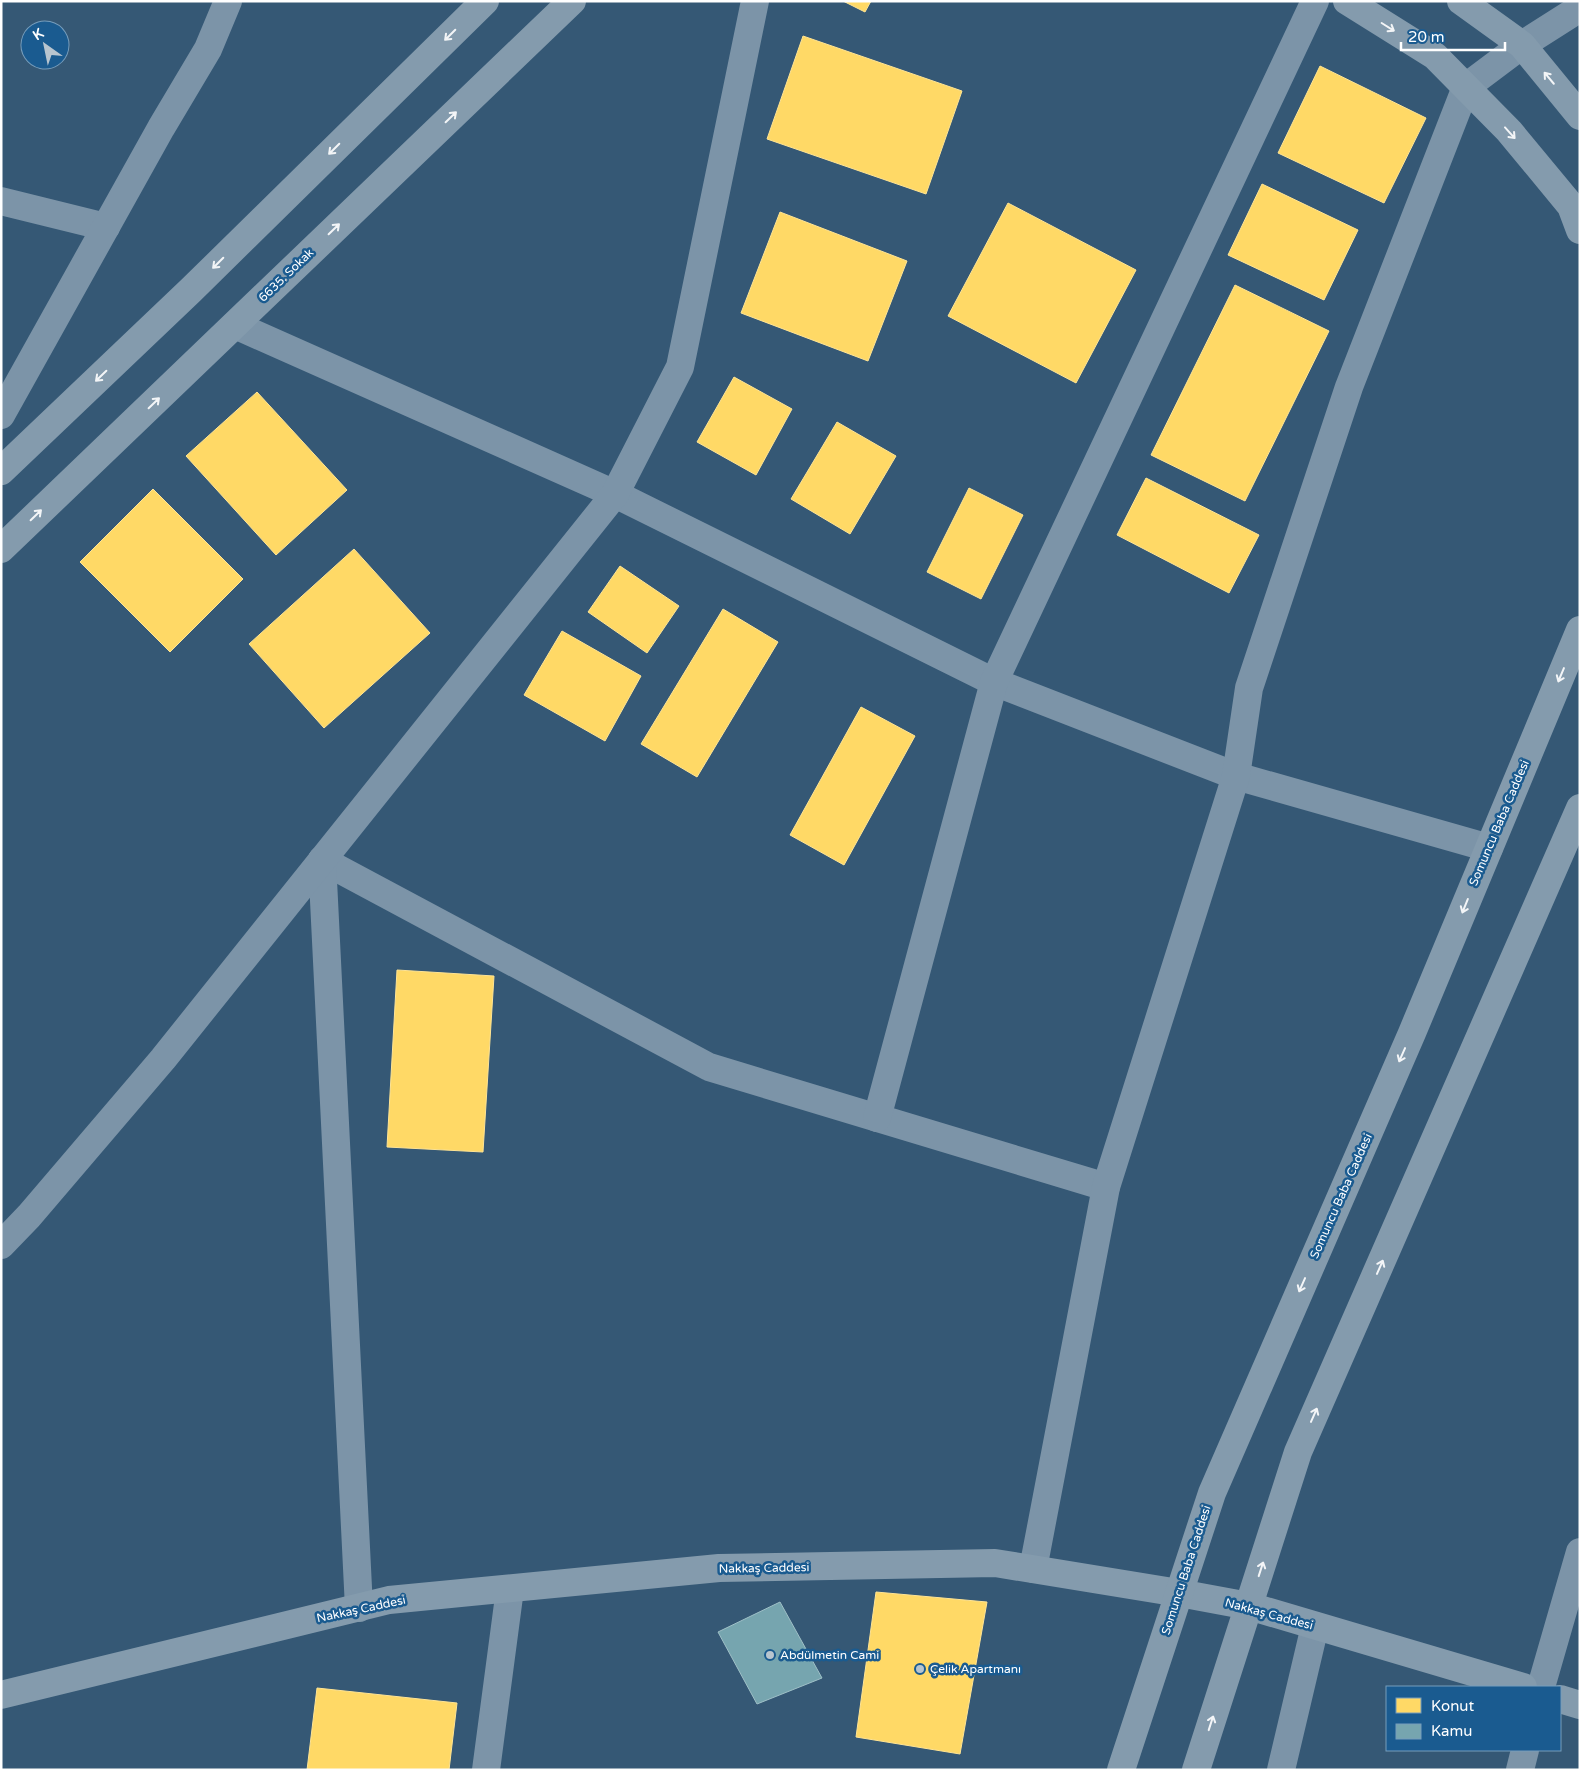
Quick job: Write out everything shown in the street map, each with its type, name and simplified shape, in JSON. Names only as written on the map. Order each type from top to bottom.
[{"type":"main road","points":[[1,471],[192,290],[485,1]]},
{"type":"main road","name":"6635. Sokak","points":[[1,549],[572,1]]},
{"type":"main road","points":[[1347,1],[1435,56],[1509,131],[1571,206],[1580,230]]},
{"type":"main road","points":[[1461,1],[1522,46],[1580,116]]},
{"type":"main road","name":"Somuncu Baba Caddesi","points":[[1121,1770],[1212,1493],[1404,1051],[1580,630]]},
{"type":"main road","points":[[1196,1770],[1298,1452],[1580,808]]},
{"type":"main road","name":"Nakkaş Caddesi","points":[[1,1695],[390,1600],[719,1568],[995,1563],[1249,1606],[1521,1686]]},
{"type":"main road","points":[[1561,1698],[1580,1705]]},
{"type":"street","points":[[1,415],[161,128],[208,49],[228,1]]},
{"type":"street","points":[[1,1244],[29,1216],[163,1059],[615,494],[680,366],[755,1]]},
{"type":"street","points":[[877,1118],[994,682],[1316,1]]},
{"type":"street","points":[[1033,1569],[1106,1187],[1236,776],[1249,688],[1349,387],[1466,88],[1522,46],[1580,8]]},
{"type":"street","points":[[1,201],[106,226]]},
{"type":"street","points":[[235,324],[615,494],[994,682],[1236,776],[1489,848]]},
{"type":"street","points":[[322,860],[709,1067],[1106,1187]]},
{"type":"street","points":[[322,860],[359,1608]]},
{"type":"street","points":[[1541,1686],[1580,1552]]},
{"type":"street","points":[[486,1770],[510,1588]]},
{"type":"street","points":[[1281,1770],[1315,1626]]},
{"type":"street","points":[[1520,1770],[1525,1751]]},
{"type":"building: Konut","points":[[843,1],[871,1],[865,12]]},
{"type":"building: Konut","points":[[803,36],[962,91],[926,194],[767,139]]},
{"type":"building: Konut","points":[[1320,66],[1426,118],[1384,203],[1278,153]]},
{"type":"building: Konut","points":[[1262,184],[1358,230],[1324,300],[1228,255]]},
{"type":"building: Konut","points":[[1008,203],[1136,270],[1076,383],[948,316]]},
{"type":"building: Konut","points":[[780,212],[907,261],[868,361],[741,313]]},
{"type":"building: Konut","points":[[1235,285],[1329,331],[1245,501],[1151,455]]},
{"type":"building: Konut","points":[[734,377],[792,409],[756,475],[697,442]]},
{"type":"building: Konut","points":[[257,392],[347,490],[276,555],[186,456]]},
{"type":"building: Konut","points":[[837,422],[896,456],[850,534],[791,499]]},
{"type":"building: Konut","points":[[1146,478],[1259,535],[1229,593],[1117,535]]},
{"type":"building: Konut","points":[[969,488],[1023,515],[981,599],[927,572]]},
{"type":"building: Konut","points":[[153,489],[243,579],[170,652],[80,562]]},
{"type":"building: Konut","points":[[354,549],[430,633],[324,728],[249,644]]},
{"type":"building: Konut","points":[[620,566],[679,606],[647,653],[588,612]]},
{"type":"building: Konut","points":[[723,609],[778,642],[697,777],[641,744]]},
{"type":"building: Konut","points":[[562,631],[641,676],[605,741],[524,695]]},
{"type":"building: Konut","points":[[861,707],[915,736],[844,865],[790,835]]},
{"type":"building: Konut","points":[[397,970],[494,976],[483,1152],[387,1147]]},
{"type":"building: Konut","name":"Çelik Apartmanı","points":[[876,1592],[987,1602],[960,1754],[856,1737]]},
{"type":"building: Konut","points":[[317,1688],[457,1703],[449,1770],[307,1770]]},
{"type":"building: Kamu","name":"Abdülmetin Cami","points":[[780,1602],[822,1678],[757,1704],[718,1632]]},
{"type":"place","name":"Abdülmetin Cami","points":[[770,1655]]},
{"type":"place","name":"Çelik Apartmanı","points":[[920,1669]]}]
